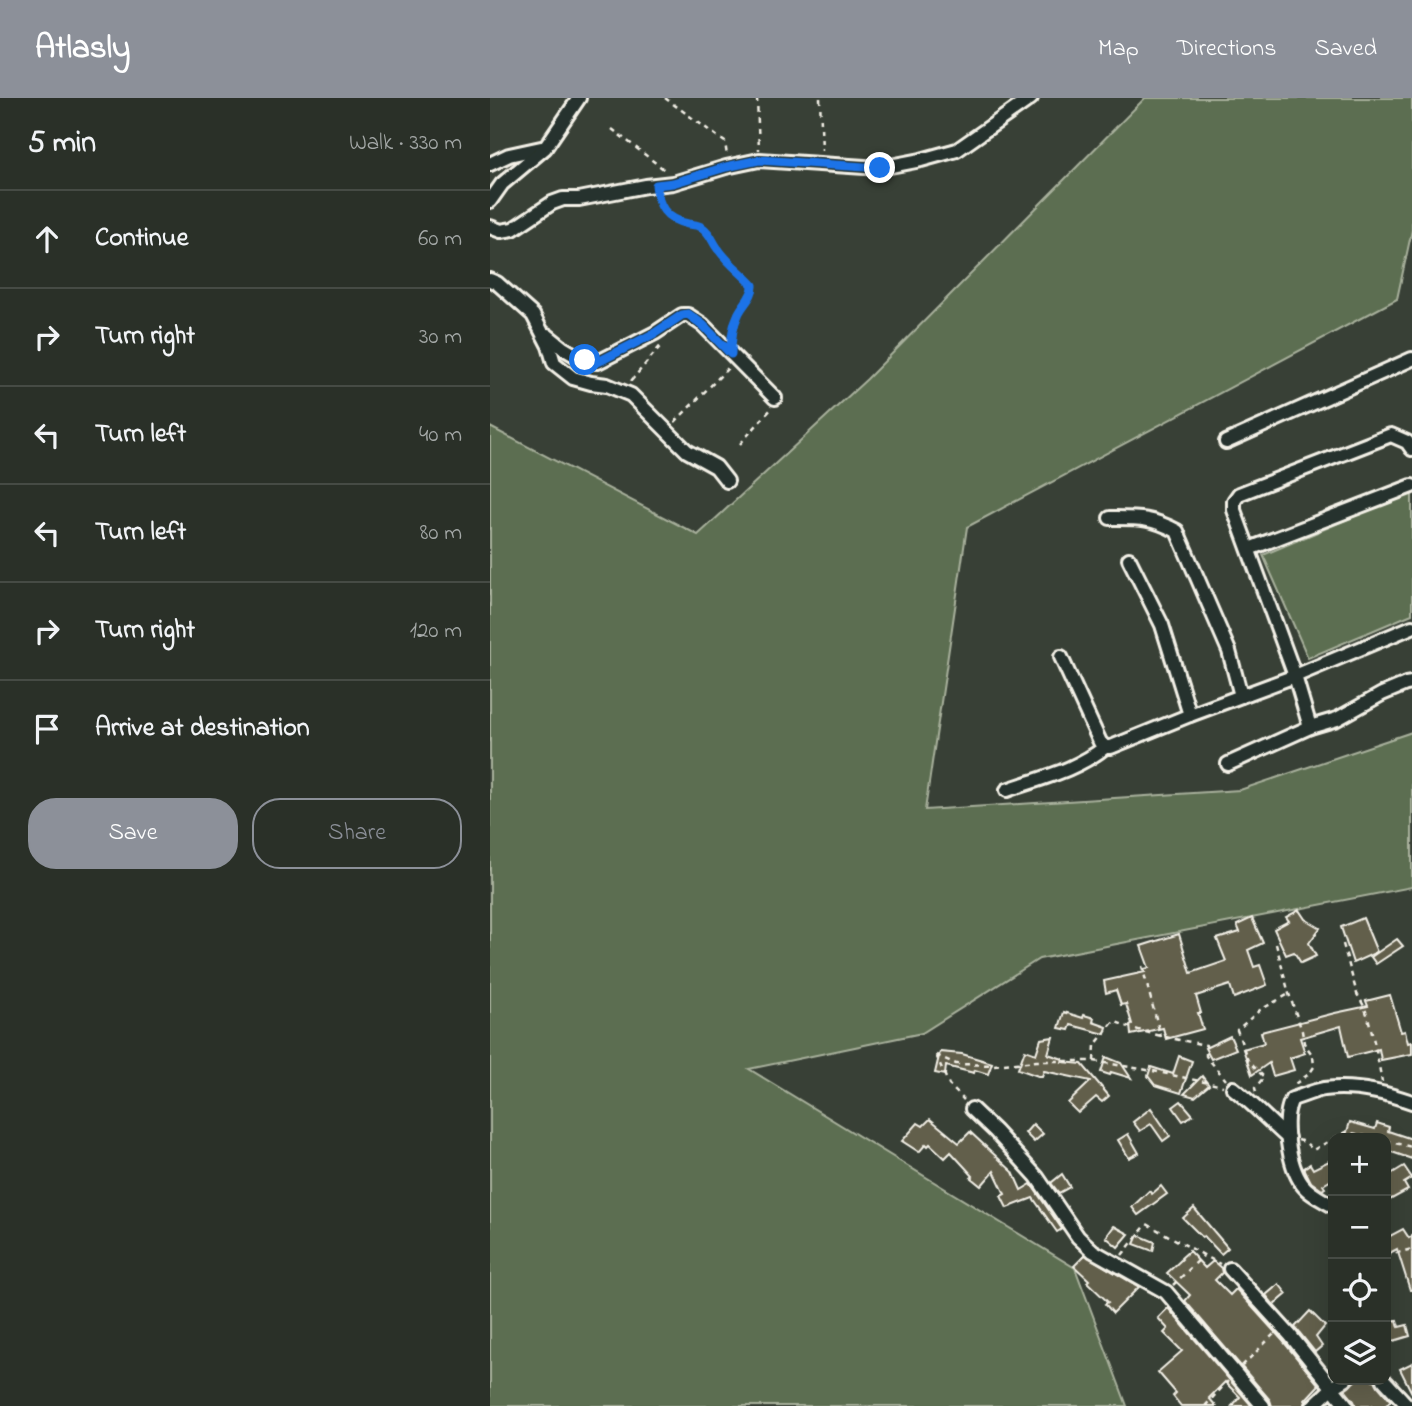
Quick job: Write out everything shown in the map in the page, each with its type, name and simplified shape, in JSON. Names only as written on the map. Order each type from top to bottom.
[{"type":"street","points":[[490,201],[502,184],[545,148],[579,98]]},
{"type":"street","points":[[490,227],[501,231],[513,229],[552,203],[563,199],[579,199],[680,181],[759,160],[880,168],[921,160],[957,150],[1031,98]]},
{"type":"street","points":[[490,164],[509,155],[545,148]]},
{"type":"street","points":[[490,280],[533,315],[549,346],[554,363],[573,378],[607,385],[631,396],[687,452],[716,467],[727,481]]},
{"type":"street","points":[[541,330],[574,355],[598,362],[688,314],[703,325],[775,398]]},
{"type":"street","points":[[1226,442],[1412,359]]},
{"type":"street","points":[[1310,727],[1295,676],[1234,510],[1234,501],[1239,494],[1391,435],[1407,442],[1412,449]]},
{"type":"street","points":[[1249,549],[1412,486]]},
{"type":"street","points":[[1110,518],[1159,521],[1177,531],[1229,651],[1241,696]]},
{"type":"street","points":[[1129,559],[1161,625],[1190,715]]},
{"type":"street","points":[[1007,790],[1073,767],[1105,747],[1111,747],[1295,676],[1412,627]]},
{"type":"street","points":[[1061,657],[1100,742],[1105,747]]},
{"type":"street","points":[[1228,764],[1310,727],[1337,719],[1405,684],[1412,684]]},
{"type":"street","points":[[1233,1088],[1288,1138]]},
{"type":"street","points":[[1328,1203],[1303,1186],[1295,1171],[1287,1117],[1292,1099],[1323,1089],[1349,1088],[1384,1092],[1412,1102]]},
{"type":"street","points":[[972,1109],[1037,1177],[1078,1237],[1093,1251],[1166,1292],[1263,1406]]},
{"type":"street","points":[[1230,1269],[1290,1335],[1347,1406]]},
{"type":"street","points":[[1313,1406],[1337,1385]]},
{"type":"street","points":[[1389,1385],[1408,1406]]},
{"type":"path","points":[[666,98],[725,142],[728,152],[726,167]]},
{"type":"path","points":[[757,98],[759,160]]},
{"type":"path","points":[[820,98],[822,165]]},
{"type":"path","points":[[612,129],[680,181]]},
{"type":"path","points":[[656,185],[658,201],[668,214],[682,223],[705,229],[717,248],[753,285],[753,292],[742,306],[734,324],[731,344],[734,357],[668,432]]},
{"type":"path","points":[[625,393],[629,383],[671,334]]},
{"type":"path","points":[[740,444],[772,409],[775,398]]},
{"type":"path","points":[[1276,944],[1304,1043],[1313,1056],[1314,1067],[1293,1085],[1290,1091],[1292,1099]]},
{"type":"path","points":[[1343,944],[1357,994],[1368,1017],[1384,1092]]},
{"type":"path","points":[[1142,966],[1161,1037]]},
{"type":"path","points":[[1264,1077],[1248,1061],[1237,1030],[1260,1010],[1289,994]]},
{"type":"path","points":[[1094,1061],[1095,1045],[1114,1021],[1161,1037],[1206,1045],[1206,1056],[1233,1088]]},
{"type":"path","points":[[972,1109],[950,1085],[936,1055],[956,1064],[994,1066],[1037,1061],[1094,1061],[1233,1088]]},
{"type":"path","points":[[1288,1138],[1304,1142],[1313,1150],[1328,1141]]},
{"type":"path","points":[[1391,1142],[1412,1147]]},
{"type":"path","points":[[1123,1268],[1121,1256],[1147,1224],[1230,1269]]},
{"type":"path","points":[[1391,1255],[1412,1249]]},
{"type":"path","points":[[1166,1292],[1203,1256]]},
{"type":"green space","points":[[1145,98],[1412,98],[1412,230],[1397,299],[967,527],[925,810],[1240,790],[1412,732],[1412,887],[1039,959],[922,1033],[749,1069],[1075,1268],[1127,1406],[490,1406],[490,427],[698,535],[867,379]]},
{"type":"green space","points":[[1412,492],[1412,614],[1308,658],[1263,555]]},
{"type":"building","points":[[1299,910],[1305,919],[1320,928],[1309,943],[1316,956],[1301,963],[1294,952],[1286,955],[1274,929],[1289,921],[1286,917]]},
{"type":"building","points":[[1252,918],[1263,943],[1248,950],[1254,967],[1260,965],[1267,985],[1234,998],[1230,985],[1196,996],[1203,1029],[1166,1039],[1163,1028],[1131,1035],[1132,1024],[1126,1004],[1121,1005],[1116,990],[1106,993],[1104,981],[1145,972],[1144,969],[1149,968],[1141,946],[1179,934],[1191,973],[1226,961],[1217,939],[1240,932],[1237,925]]},
{"type":"building","points":[[1363,918],[1377,952],[1353,963],[1341,927]]},
{"type":"building","points":[[1397,939],[1403,946],[1376,964],[1371,957]]},
{"type":"building","points":[[1390,995],[1401,1032],[1405,1031],[1408,1043],[1412,1042],[1412,1054],[1381,1060],[1379,1049],[1348,1057],[1341,1026],[1300,1038],[1305,1053],[1290,1058],[1294,1070],[1273,1076],[1269,1063],[1252,1075],[1243,1049],[1264,1043],[1261,1032],[1368,1006],[1366,1001]]},
{"type":"building","points":[[1064,1012],[1083,1018],[1084,1015],[1094,1018],[1093,1022],[1107,1027],[1105,1034],[1071,1025],[1069,1030],[1059,1028]]},
{"type":"building","points":[[1230,1036],[1236,1049],[1211,1059],[1205,1048]]},
{"type":"building","points":[[1053,1037],[1048,1054],[1063,1059],[1062,1062],[1082,1064],[1109,1096],[1102,1102],[1096,1097],[1078,1113],[1068,1103],[1091,1081],[1044,1071],[1042,1076],[1038,1076],[1018,1069],[1025,1050],[1036,1054],[1041,1039]]},
{"type":"building","points":[[940,1052],[962,1054],[992,1063],[988,1074],[946,1066],[945,1075],[935,1073]]},
{"type":"building","points":[[1179,1056],[1192,1061],[1181,1093],[1155,1085],[1148,1076],[1151,1067],[1173,1074]]},
{"type":"building","points":[[1106,1057],[1121,1063],[1131,1078],[1101,1072]]},
{"type":"building","points":[[1202,1076],[1209,1085],[1195,1097],[1184,1094]]},
{"type":"building","points":[[1181,1101],[1193,1115],[1183,1121],[1173,1107]]},
{"type":"building","points":[[1151,1108],[1170,1136],[1163,1141],[1151,1124],[1140,1131],[1133,1122]]},
{"type":"building","points":[[930,1119],[959,1143],[970,1132],[1013,1172],[1021,1190],[1031,1184],[1062,1229],[1057,1232],[1033,1198],[1007,1208],[1001,1196],[1005,1194],[994,1171],[981,1186],[971,1178],[973,1176],[951,1152],[945,1158],[930,1144],[926,1144],[919,1152],[902,1141],[918,1123],[923,1126]]},
{"type":"building","points":[[1350,1122],[1375,1129],[1377,1123],[1389,1127],[1388,1131],[1412,1139],[1412,1159],[1391,1152],[1391,1133],[1347,1133]]},
{"type":"building","points":[[1033,1124],[1043,1134],[1034,1142],[1025,1133]]},
{"type":"building","points":[[1128,1134],[1139,1153],[1129,1158],[1118,1140]]},
{"type":"building","points":[[1328,1162],[1328,1182],[1323,1185],[1325,1188],[1322,1190],[1311,1182],[1304,1168],[1310,1164],[1313,1169]]},
{"type":"building","points":[[1404,1166],[1412,1178],[1404,1183],[1408,1190],[1391,1199],[1391,1196],[1391,1174]]},
{"type":"building","points":[[1062,1174],[1070,1187],[1059,1193],[1051,1183]]},
{"type":"building","points":[[1161,1186],[1167,1194],[1138,1215],[1132,1207],[1149,1191],[1152,1194]]},
{"type":"building","points":[[1194,1208],[1228,1248],[1221,1254],[1183,1218]]},
{"type":"building","points":[[1114,1226],[1129,1234],[1118,1247],[1106,1237]]},
{"type":"building","points":[[1403,1229],[1409,1238],[1412,1236],[1412,1290],[1397,1249],[1391,1252],[1391,1235]]},
{"type":"building","points":[[1138,1235],[1155,1242],[1153,1251],[1134,1244]]},
{"type":"building","points":[[1189,1251],[1205,1268],[1213,1261],[1221,1268],[1222,1273],[1215,1280],[1230,1295],[1236,1289],[1319,1385],[1305,1400],[1304,1406],[1272,1406],[1270,1400],[1185,1301],[1190,1295],[1167,1273]]},
{"type":"building","points":[[1085,1255],[1139,1287],[1113,1313],[1105,1304],[1108,1302],[1074,1266]]},
{"type":"building","points":[[1279,1284],[1287,1294],[1274,1305],[1266,1295]]},
{"type":"building","points":[[1168,1308],[1252,1406],[1232,1406],[1240,1397],[1225,1382],[1209,1398],[1216,1406],[1181,1406],[1173,1396],[1176,1393],[1158,1372],[1182,1351],[1164,1333],[1168,1329],[1158,1318]]},
{"type":"building","points":[[1310,1311],[1325,1326],[1316,1337],[1322,1346],[1315,1352],[1295,1327]]},
{"type":"building","points":[[1397,1320],[1399,1327],[1407,1325],[1410,1336],[1391,1342],[1391,1321]]},
{"type":"building","points":[[1412,1363],[1412,1393],[1400,1369]]},
{"type":"building","points":[[1350,1385],[1378,1385],[1391,1401],[1385,1406],[1356,1406],[1345,1390]]},
{"type":"route","points":[[585,360],[598,362],[616,355],[682,315],[688,314],[703,325],[731,354],[734,324],[742,306],[754,290],[753,285],[717,248],[705,229],[682,223],[662,208],[658,201],[656,185],[759,160],[880,168]]}]
